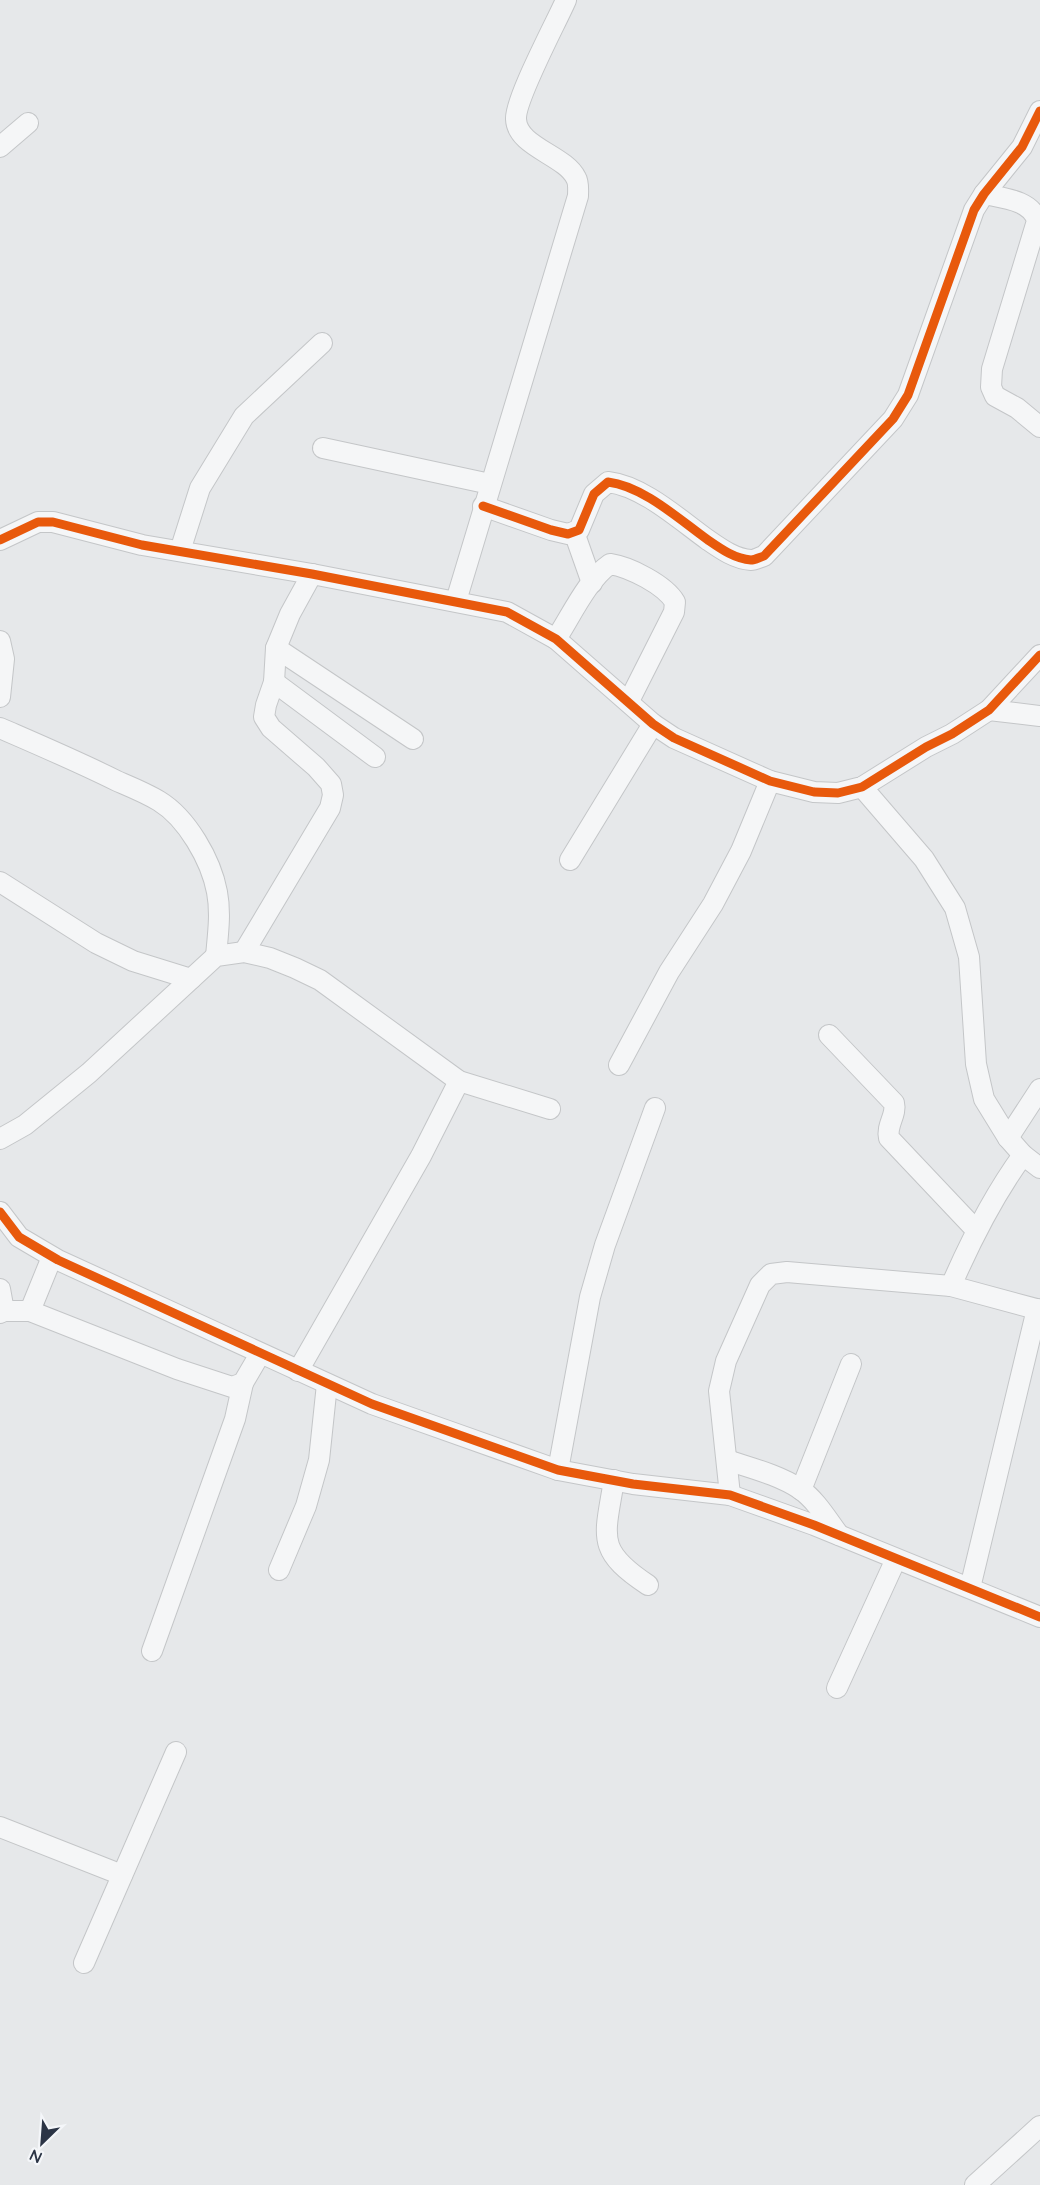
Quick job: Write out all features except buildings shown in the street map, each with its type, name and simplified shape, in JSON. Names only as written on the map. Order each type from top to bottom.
[{"type":"street","points":[[456,601],[578,196],[577,179],[566,165],[549,156],[520,132],[516,118],[520,98],[566,0]]},
{"type":"street","points":[[483,506],[568,534],[579,530],[594,494],[608,482],[622,484],[642,494],[720,549],[739,558],[753,560],[764,556],[893,419],[908,395],[974,210],[1022,147],[1040,111]]},
{"type":"street","points":[[0,147],[28,123]]},
{"type":"street","points":[[984,194],[1029,207],[1037,221],[992,369],[991,387],[995,396],[1017,408],[1040,427]]},
{"type":"street","points":[[180,551],[200,488],[244,416],[322,343]]},
{"type":"street","points":[[323,448],[490,484]]},
{"type":"street","points":[[0,540],[38,522],[53,522],[142,545],[312,574],[507,612],[556,639],[653,724],[705,753],[770,781],[814,792],[838,793],[862,787],[989,710],[1040,655]]},
{"type":"street","points":[[574,532],[592,583]]},
{"type":"street","points":[[556,639],[592,583],[610,564],[622,566],[663,588],[675,602],[675,612],[629,701]]},
{"type":"street","points":[[244,952],[330,808],[333,795],[331,784],[316,767],[271,728],[264,717],[274,682],[276,648],[312,574]]},
{"type":"street","points":[[0,641],[3,659],[0,697]]},
{"type":"street","points":[[276,648],[413,739]]},
{"type":"street","points":[[274,682],[375,757]]},
{"type":"street","points":[[989,710],[1040,716]]},
{"type":"street","points":[[570,860],[653,724]]},
{"type":"street","points":[[0,728],[160,801],[180,820],[211,868],[220,913],[216,956]]},
{"type":"street","points":[[619,1065],[669,972],[717,896],[741,851],[770,781]]},
{"type":"street","points":[[862,787],[924,859],[955,908],[969,957],[976,1064],[984,1099],[1008,1138],[1023,1155],[1040,1168]]},
{"type":"street","points":[[0,882],[96,943],[133,961],[191,979]]},
{"type":"street","points":[[0,1139],[25,1125],[89,1073],[216,956],[244,952],[270,958],[320,980],[459,1081],[550,1109]]},
{"type":"street","points":[[829,1035],[894,1103],[895,1109],[888,1131],[889,1138],[976,1230]]},
{"type":"street","points":[[298,1371],[421,1156],[459,1081]]},
{"type":"street","points":[[1008,1138],[1040,1089]]},
{"type":"street","points":[[558,1470],[590,1297],[605,1245],[655,1108]]},
{"type":"street","points":[[951,1286],[976,1230],[1003,1182],[1023,1155]]},
{"type":"street","points":[[0,1241],[3,1217]]},
{"type":"street","points":[[3,1217],[20,1237],[52,1257],[372,1404],[558,1470],[614,1480],[730,1495],[838,1535],[1040,1617]]},
{"type":"street","points":[[30,1311],[52,1257]]},
{"type":"street","points":[[730,1495],[719,1391],[726,1361],[760,1286],[771,1274],[787,1272],[951,1286],[1039,1310],[970,1588]]},
{"type":"street","points":[[0,1289],[2,1312],[30,1311],[215,1383],[232,1387],[243,1383]]},
{"type":"street","points":[[152,1651],[228,1440],[243,1383],[260,1354]]},
{"type":"street","points":[[801,1490],[851,1364]]},
{"type":"street","points":[[279,1570],[306,1506],[319,1460],[327,1384]]},
{"type":"street","points":[[727,1460],[784,1480],[801,1490],[815,1503],[838,1535]]},
{"type":"street","points":[[614,1480],[605,1534],[613,1555],[626,1570],[648,1585]]},
{"type":"street","points":[[837,1688],[896,1558]]},
{"type":"street","points":[[84,1963],[176,1752]]},
{"type":"street","points":[[0,1827],[122,1875]]},
{"type":"street","points":[[975,2185],[1040,2126]]},
{"type":"cycle path","points":[[483,506],[568,534],[579,530],[594,494],[608,482],[648,497],[734,556],[751,560],[764,556],[893,419],[908,395],[974,210],[1022,147],[1040,111]]},
{"type":"cycle path","points":[[0,540],[38,522],[53,522],[142,545],[312,574],[507,612],[556,639],[653,724],[674,738],[770,781],[814,792],[838,793],[862,787],[926,747],[952,734],[989,710],[1040,655]]},
{"type":"cycle path","points":[[0,1212],[19,1237],[58,1260],[372,1404],[558,1470],[633,1484],[730,1495],[814,1525],[1040,1617]]}]
